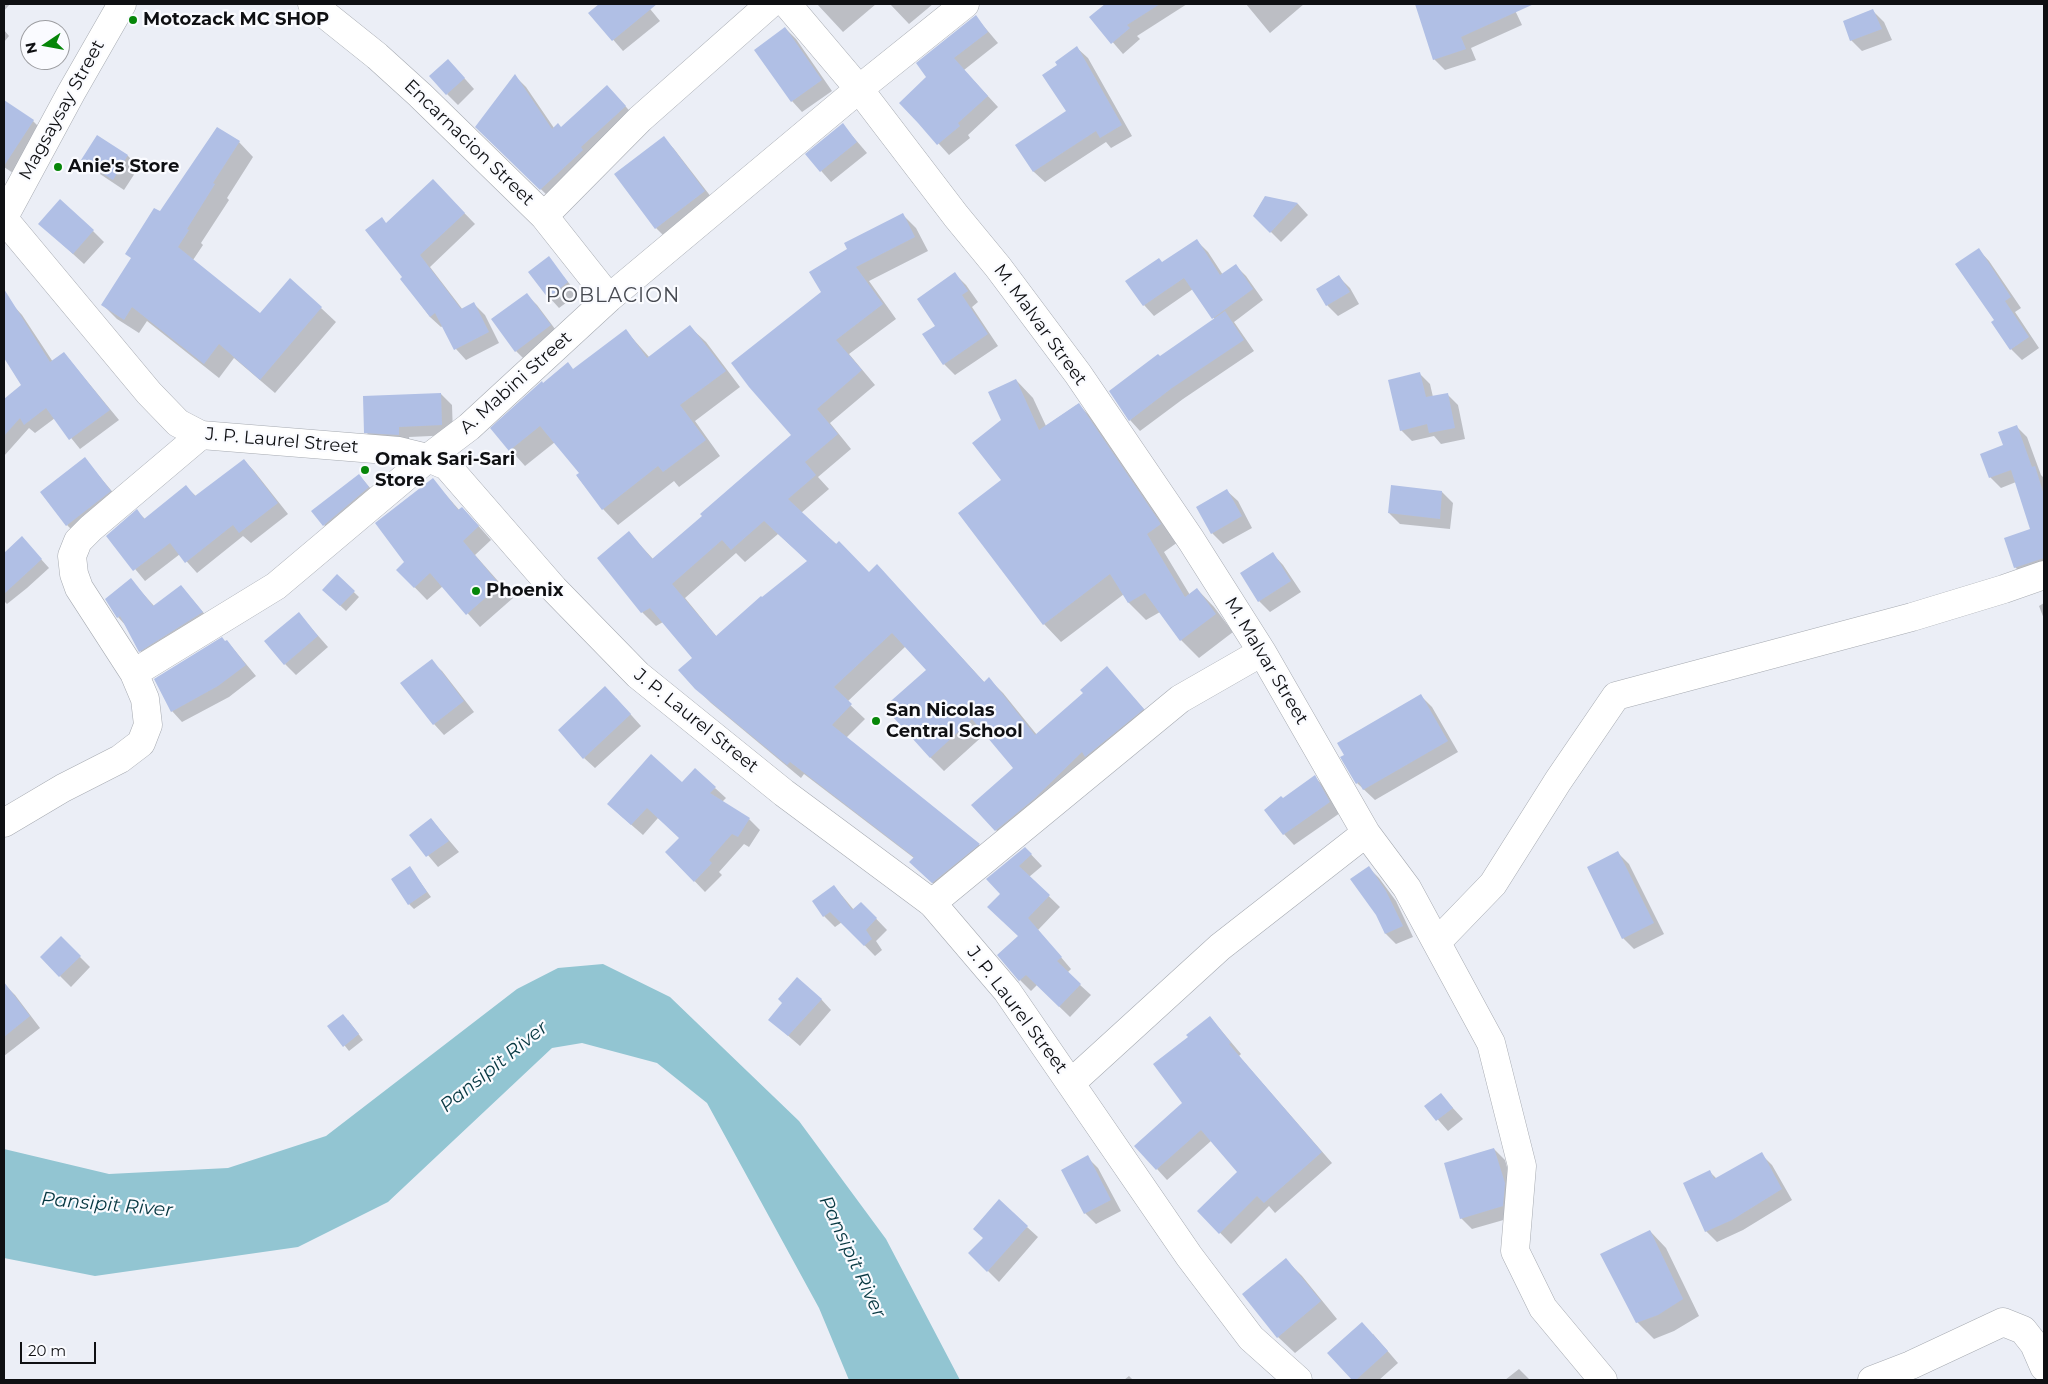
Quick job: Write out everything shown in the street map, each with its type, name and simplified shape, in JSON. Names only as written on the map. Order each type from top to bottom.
[{"type":"street","name":"Magsaysay Street","points":[[4,218],[71,92],[122,4]]},
{"type":"street","name":"Encarnacion Street","points":[[312,4],[377,56],[420,95],[544,216],[609,298]]},
{"type":"street","points":[[544,216],[640,119],[770,4]]},
{"type":"street","name":"M. Malvar Street","points":[[787,4],[859,89],[956,216],[998,267],[1070,364],[1191,540],[1262,652],[1366,833],[1408,888],[1491,1043],[1522,1166],[1515,1251],[1543,1308],[1603,1380]]},
{"type":"street","name":"A. Mabini Street","points":[[134,674],[276,586],[428,458],[469,427],[609,298],[859,89],[965,4]]},
{"type":"street","name":"J. P. Laurel Street","points":[[4,218],[149,394],[178,423],[201,435],[399,451],[428,458],[446,466],[554,589],[638,675],[784,793],[932,903],[1007,991],[1072,1082],[1189,1256],[1252,1338],[1298,1380]]},
{"type":"street","points":[[4,823],[64,788],[120,759],[141,743],[148,725],[145,698],[134,674],[79,588],[74,574],[72,556],[78,541],[91,528],[201,435]]},
{"type":"street","points":[[1436,942],[1493,884],[1558,781],[1616,696],[1902,620],[2044,575]]},
{"type":"street","points":[[932,903],[1180,699],[1262,652]]},
{"type":"street","points":[[1072,1082],[1220,947],[1366,833]]},
{"type":"street","points":[[1872,1380],[1911,1365],[2003,1322],[2023,1330],[2034,1344],[2044,1367]]},
{"type":"water","name":"Pansipit River","points":[[603,964],[670,997],[799,1121],[886,1239],[960,1380],[849,1380],[819,1308],[707,1103],[657,1063],[582,1043],[552,1048],[388,1202],[298,1247],[95,1276],[4,1258],[4,1149],[109,1174],[228,1168],[326,1136],[517,989],[558,968]]},
{"type":"building","points":[[599,4],[657,4],[612,41],[588,13]]},
{"type":"building","points":[[1105,4],[1160,4],[1127,25],[1130,28],[1111,44],[1089,17]]},
{"type":"building","points":[[1415,4],[1534,4],[1461,37],[1466,49],[1433,60]]},
{"type":"building","points":[[1873,9],[1882,29],[1850,41],[1843,21]]},
{"type":"building","points":[[976,15],[988,32],[954,58],[988,96],[958,123],[960,126],[937,145],[899,103],[926,77],[916,63]]},
{"type":"building","points":[[785,27],[822,80],[791,102],[754,50]]},
{"type":"building","points":[[1077,46],[1122,125],[1100,138],[1096,131],[1033,172],[1015,145],[1066,111],[1042,75],[1057,65],[1055,62]]},
{"type":"building","points":[[448,59],[465,78],[446,95],[429,76]]},
{"type":"building","points":[[515,74],[552,129],[558,123],[561,127],[607,85],[626,106],[581,147],[583,150],[540,190],[475,127]]},
{"type":"building","points":[[4,100],[34,120],[4,166]]},
{"type":"building","points":[[843,123],[857,142],[820,172],[805,154]]},
{"type":"building","points":[[217,127],[240,141],[213,183],[215,184],[178,247],[260,313],[290,278],[322,307],[260,380],[219,344],[204,364],[132,307],[124,320],[101,305],[131,258],[125,254],[154,208],[160,211]]},
{"type":"building","points":[[97,135],[128,155],[113,180],[81,160]]},
{"type":"building","points":[[664,136],[705,191],[655,229],[614,174]]},
{"type":"building","points":[[433,179],[465,213],[420,255],[461,309],[474,302],[489,332],[454,350],[435,313],[430,317],[400,279],[402,277],[365,230],[382,217],[386,223]]},
{"type":"building","points":[[1265,196],[1298,203],[1270,233],[1253,216]]},
{"type":"building","points":[[60,199],[94,230],[73,254],[38,224]]},
{"type":"building","name":"San Nicolas Central School","points":[[903,213],[915,237],[856,267],[883,304],[836,340],[862,370],[817,409],[838,434],[805,462],[816,475],[788,499],[836,544],[839,541],[869,572],[877,564],[984,682],[989,677],[1035,735],[1083,693],[1080,690],[1107,666],[1144,709],[1085,757],[1082,752],[1034,799],[995,831],[971,805],[1013,768],[972,719],[930,758],[884,707],[926,670],[892,633],[834,687],[852,704],[832,725],[980,844],[932,883],[909,862],[914,857],[790,762],[787,765],[695,689],[678,670],[692,658],[650,608],[641,613],[597,558],[629,531],[652,559],[702,516],[700,514],[791,435],[749,387],[731,363],[821,292],[809,272],[847,249],[844,243]],"holes":[[[764,521],[807,561],[761,596],[716,636],[672,584],[722,540],[731,550]]]},
{"type":"building","points":[[1197,239],[1220,275],[1236,264],[1253,289],[1212,319],[1184,278],[1143,306],[1125,281],[1159,258],[1162,262]]},
{"type":"building","points":[[1979,248],[2011,297],[2005,301],[2029,337],[2010,350],[1991,322],[1994,320],[1955,264]]},
{"type":"building","points":[[549,256],[568,282],[548,298],[528,272]]},
{"type":"building","points":[[955,272],[968,291],[962,295],[988,334],[943,365],[922,334],[935,326],[917,299]]},
{"type":"building","points":[[1339,275],[1350,292],[1326,306],[1316,289]]},
{"type":"building","points":[[4,289],[50,362],[64,352],[110,410],[69,440],[46,408],[24,425],[20,418],[4,436],[4,399],[21,385],[4,358]]},
{"type":"building","points":[[527,293],[551,325],[515,352],[491,319]]},
{"type":"building","points":[[1225,311],[1244,340],[1172,388],[1129,421],[1109,391],[1158,354],[1160,356]]},
{"type":"building","points":[[690,325],[726,371],[680,405],[706,440],[663,472],[658,466],[602,510],[576,475],[579,473],[540,426],[509,451],[490,428],[542,381],[543,383],[568,362],[573,369],[626,329],[647,358]]},
{"type":"building","points":[[1420,372],[1426,397],[1448,393],[1455,428],[1429,433],[1427,424],[1400,431],[1388,380]]},
{"type":"building","points":[[1016,379],[1039,430],[1079,403],[1161,524],[1147,534],[1185,597],[1197,588],[1216,614],[1180,641],[1145,593],[1128,603],[1110,574],[1043,625],[958,513],[1001,480],[972,443],[1001,420],[988,392]]},
{"type":"building","points":[[441,393],[442,425],[399,427],[399,435],[364,433],[363,396]]},
{"type":"building","points":[[2017,425],[2032,467],[2035,466],[2044,495],[2044,558],[2014,568],[2004,538],[2030,529],[2011,470],[1989,478],[1980,454],[2003,445],[1998,432]]},
{"type":"building","points":[[85,457],[111,491],[66,526],[40,492]]},
{"type":"building","points":[[244,459],[278,503],[239,533],[233,525],[185,563],[170,543],[133,571],[106,536],[137,509],[144,519],[186,485],[195,496]]},
{"type":"building","points":[[359,474],[369,487],[323,526],[311,511]]},
{"type":"building","points":[[433,478],[458,510],[462,507],[479,526],[463,541],[500,585],[466,615],[430,573],[414,588],[396,570],[404,562],[375,523]]},
{"type":"building","points":[[1391,485],[1442,491],[1440,519],[1388,513]]},
{"type":"building","points":[[1227,489],[1242,516],[1211,534],[1196,507]]},
{"type":"building","points":[[22,536],[42,559],[4,594],[4,553]]},
{"type":"building","points":[[1273,552],[1291,581],[1258,602],[1240,573]]},
{"type":"building","points":[[337,574],[355,591],[340,606],[322,590]]},
{"type":"building","points":[[131,578],[153,606],[181,585],[203,612],[139,652],[120,616],[117,618],[105,599]]},
{"type":"building","points":[[299,612],[318,636],[284,665],[264,641]]},
{"type":"building","points":[[222,637],[225,641],[227,640],[246,665],[218,686],[171,712],[154,679]]},
{"type":"building","points":[[432,659],[464,701],[433,725],[400,683]]},
{"type":"building","points":[[605,686],[631,714],[583,759],[558,730]]},
{"type":"building","points":[[1421,694],[1448,741],[1363,790],[1359,782],[1356,784],[1340,757],[1344,755],[1337,743]]},
{"type":"building","points":[[651,754],[682,782],[695,768],[716,787],[710,793],[750,818],[738,837],[732,834],[709,860],[712,863],[694,882],[665,852],[679,838],[647,808],[631,825],[607,804]]},
{"type":"building","points":[[1315,775],[1330,802],[1283,835],[1264,810],[1281,796],[1283,798]]},
{"type":"building","points":[[431,818],[449,841],[426,857],[409,835]]},
{"type":"building","points":[[1025,847],[1032,854],[1019,866],[1050,895],[1028,918],[1062,957],[1057,961],[1081,984],[1059,1007],[1026,975],[1019,981],[997,955],[1018,936],[987,907],[1000,894],[986,879]]},
{"type":"building","points":[[1618,851],[1654,923],[1622,939],[1587,867]]},
{"type":"building","points":[[410,866],[427,892],[408,905],[391,879]]},
{"type":"building","points":[[1369,866],[1386,891],[1403,926],[1385,934],[1376,915],[1350,879]]},
{"type":"building","points":[[834,885],[852,910],[861,902],[877,918],[866,930],[872,939],[864,946],[830,912],[823,917],[812,901]]},
{"type":"building","points":[[61,936],[81,956],[59,977],[40,957]]},
{"type":"building","points":[[797,977],[822,999],[788,1036],[768,1020],[782,1003],[778,999]]},
{"type":"building","points":[[4,982],[30,1016],[4,1037]]},
{"type":"building","points":[[343,1014],[359,1034],[343,1047],[327,1026]]},
{"type":"building","points":[[1210,1016],[1231,1043],[1229,1044],[1322,1152],[1264,1203],[1257,1196],[1219,1234],[1197,1211],[1237,1172],[1201,1130],[1156,1170],[1134,1146],[1182,1103],[1153,1064],[1188,1037],[1186,1035]]},
{"type":"building","points":[[1441,1093],[1453,1108],[1436,1121],[1424,1106]]},
{"type":"building","points":[[1494,1148],[1505,1183],[1503,1206],[1460,1219],[1444,1163]]},
{"type":"building","points":[[1762,1152],[1782,1189],[1732,1220],[1705,1232],[1683,1183],[1710,1170],[1714,1179]]},
{"type":"building","points":[[1088,1155],[1111,1200],[1084,1214],[1061,1170]]},
{"type":"building","points":[[999,1199],[1028,1226],[987,1272],[968,1253],[983,1238],[973,1229]]},
{"type":"building","points":[[1650,1230],[1683,1299],[1658,1315],[1636,1323],[1600,1254]]},
{"type":"building","points":[[1286,1258],[1321,1301],[1277,1338],[1242,1294]]},
{"type":"building","points":[[1362,1322],[1388,1351],[1356,1380],[1352,1380],[1327,1353]]},
{"type":"place","name":"Motozack MC SHOP","points":[[133,20]]},
{"type":"place","name":"Anie's Store","points":[[58,167]]},
{"type":"place","name":"Omak Sari-Sari Store","points":[[365,470]]},
{"type":"place","name":"Phoenix","points":[[476,591]]},
{"type":"place","name":"San Nicolas Central School","points":[[876,721]]},
{"type":"district","name":"POBLACION","points":[[613,296]]}]
